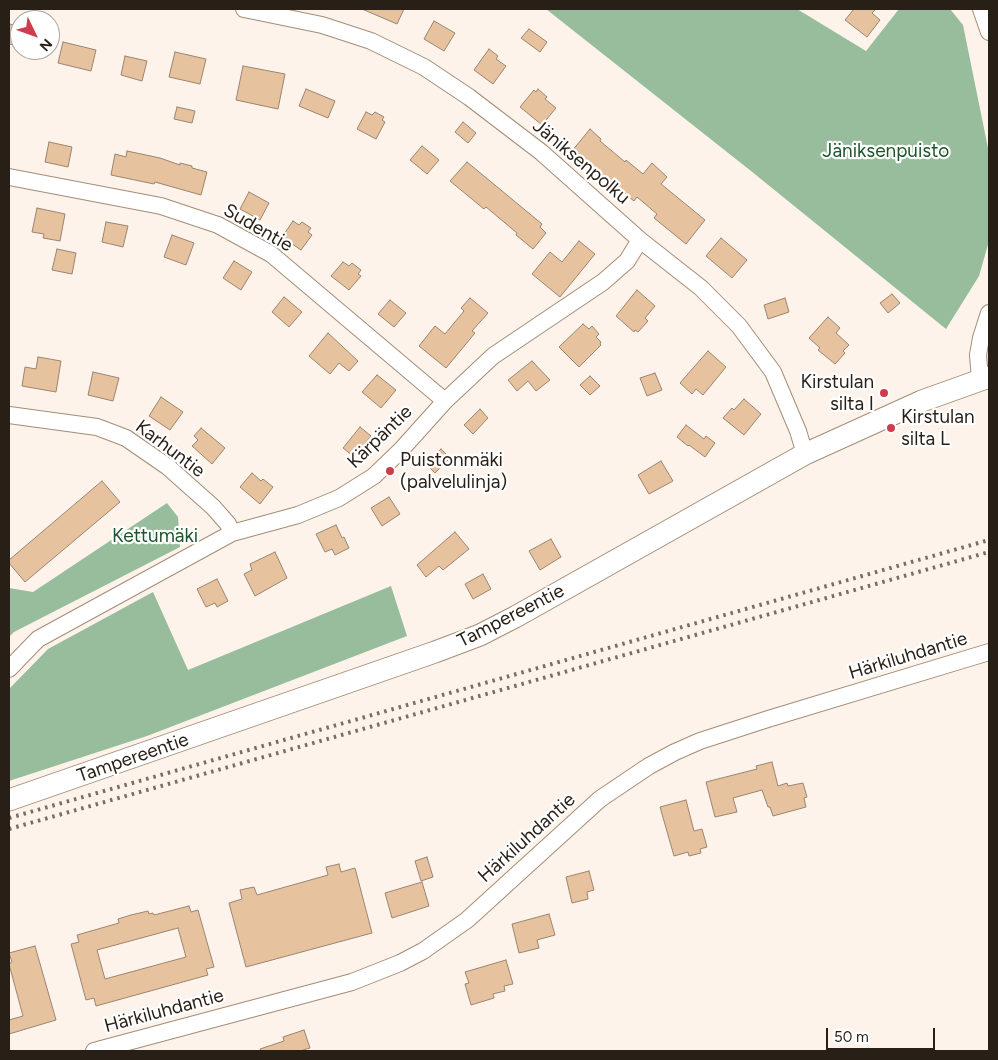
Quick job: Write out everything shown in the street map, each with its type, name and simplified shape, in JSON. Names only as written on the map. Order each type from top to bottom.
[{"type":"main road","name":"Tampereentie","points":[[9,800],[480,635],[805,454],[922,401],[985,378]]},
{"type":"street","name":"Jäniksenpolku","points":[[244,9],[322,25],[371,41],[424,67],[469,97],[540,152],[640,240],[701,288],[739,326],[773,372],[798,431],[805,454]]},
{"type":"street","points":[[981,9],[989,32]]},
{"type":"street","name":"Sudentie","points":[[9,177],[161,206],[218,225],[271,254],[445,401]]},
{"type":"street","name":"Kärpäntie","points":[[9,669],[38,639],[232,532],[298,515],[339,498],[374,476],[401,450],[445,401],[494,356],[603,282],[627,261],[640,240]]},
{"type":"street","points":[[985,378],[978,355],[989,313]]},
{"type":"street","name":"Karhuntie","points":[[9,415],[97,427],[126,438],[168,468],[212,507],[228,524],[232,532]]},
{"type":"street","name":"Härkiluhdantie","points":[[94,1051],[352,982],[400,963],[423,951],[467,920],[600,799],[649,766],[675,752],[700,741],[768,719],[989,652]]},
{"type":"green space","name":"Jäniksenpuisto","points":[[546,9],[797,9],[866,51],[899,9],[950,9],[963,25],[988,148],[989,241],[979,276],[946,329],[751,171]]},
{"type":"green space","name":"Kettumäki","points":[[167,503],[178,517],[180,547],[14,632],[9,637],[9,588],[33,592]]},
{"type":"green space","points":[[391,586],[407,636],[147,736],[9,781],[9,689],[48,649],[153,592],[188,670]]},
{"type":"building","points":[[362,9],[404,9],[397,24]]},
{"type":"building","points":[[854,9],[876,9],[872,13],[880,20],[867,37],[845,20]]},
{"type":"building","points":[[434,21],[455,33],[444,51],[424,39]]},
{"type":"building","points":[[9,24],[10,44],[9,44]]},
{"type":"building","points":[[529,29],[547,42],[540,52],[521,38]]},
{"type":"building","points":[[63,42],[96,50],[91,71],[58,63]]},
{"type":"building","points":[[489,49],[498,56],[496,59],[506,66],[493,84],[474,70]]},
{"type":"building","points":[[175,52],[206,59],[200,84],[169,77]]},
{"type":"building","points":[[125,56],[147,61],[142,81],[121,75]]},
{"type":"building","points":[[243,66],[285,74],[278,109],[236,100]]},
{"type":"building","points":[[306,89],[335,101],[328,118],[299,106]]},
{"type":"building","points":[[538,89],[547,97],[545,99],[556,108],[542,125],[520,107],[534,90],[536,92]]},
{"type":"building","points":[[177,107],[195,111],[192,123],[174,119]]},
{"type":"building","points":[[366,112],[372,115],[375,112],[384,117],[382,120],[385,122],[376,139],[357,129]]},
{"type":"building","points":[[463,122],[476,133],[468,143],[455,132]]},
{"type":"building","points":[[590,129],[601,139],[600,141],[643,174],[652,163],[667,177],[661,184],[705,220],[686,244],[654,218],[657,214],[637,197],[634,201],[572,151]]},
{"type":"building","points":[[49,142],[72,147],[68,167],[45,162]]},
{"type":"building","points":[[422,146],[439,160],[427,174],[410,160]]},
{"type":"building","points":[[127,151],[160,158],[180,165],[180,163],[192,166],[192,168],[207,172],[201,195],[155,182],[154,184],[111,175],[115,154],[126,157]]},
{"type":"building","points":[[467,162],[542,224],[540,227],[546,233],[533,249],[486,207],[484,209],[450,181]]},
{"type":"building","points":[[249,192],[269,203],[260,220],[240,209]]},
{"type":"building","points":[[37,208],[65,214],[60,241],[43,238],[44,234],[32,232]]},
{"type":"building","points":[[293,221],[299,225],[302,222],[311,228],[308,232],[312,235],[301,250],[282,237]]},
{"type":"building","points":[[106,222],[128,226],[123,247],[102,242]]},
{"type":"building","points":[[172,235],[194,243],[186,265],[164,257]]},
{"type":"building","points":[[721,238],[747,260],[732,278],[706,256]]},
{"type":"building","points":[[579,241],[595,254],[560,297],[532,274],[550,252],[562,262]]},
{"type":"building","points":[[57,249],[76,253],[72,274],[52,270]]},
{"type":"building","points":[[234,261],[252,272],[241,290],[223,278]]},
{"type":"building","points":[[343,262],[349,266],[352,263],[361,270],[358,274],[361,276],[349,290],[331,276]]},
{"type":"building","points":[[637,290],[655,306],[645,318],[648,321],[638,332],[635,330],[634,332],[616,316]]},
{"type":"building","points":[[892,294],[900,303],[888,313],[880,303]]},
{"type":"building","points":[[284,297],[302,312],[289,327],[272,312]]},
{"type":"building","points":[[470,298],[488,313],[472,331],[475,333],[446,368],[419,346],[435,326],[445,334],[464,311],[461,308]]},
{"type":"building","points":[[785,298],[789,312],[768,319],[764,305]]},
{"type":"building","points":[[390,300],[406,313],[394,327],[378,314]]},
{"type":"building","points":[[828,317],[840,328],[836,333],[849,345],[843,351],[845,353],[835,364],[818,350],[820,348],[809,338]]},
{"type":"building","points":[[583,324],[589,329],[592,326],[599,334],[596,337],[601,342],[601,345],[579,367],[559,347]]},
{"type":"building","points":[[328,333],[358,361],[349,371],[339,363],[330,374],[309,356]]},
{"type":"building","points":[[708,351],[726,367],[703,395],[696,389],[692,394],[680,383]]},
{"type":"building","points":[[38,357],[61,361],[56,392],[22,386],[25,367],[36,369]]},
{"type":"building","points":[[532,361],[550,380],[536,391],[528,381],[517,391],[508,380]]},
{"type":"building","points":[[93,372],[119,378],[113,401],[88,395]]},
{"type":"building","points":[[655,373],[662,390],[647,396],[640,378]]},
{"type":"building","points":[[377,375],[396,390],[381,408],[362,392]]},
{"type":"building","points":[[590,376],[600,386],[590,395],[580,385]]},
{"type":"building","points":[[161,397],[183,412],[170,430],[149,416]]},
{"type":"building","points":[[744,399],[761,414],[744,435],[723,418]]},
{"type":"building","points":[[480,409],[488,418],[473,434],[464,425]]},
{"type":"building","points":[[686,425],[704,439],[706,436],[715,443],[705,457],[677,437]]},
{"type":"building","points":[[360,427],[371,436],[354,457],[343,448]]},
{"type":"building","points":[[201,428],[225,448],[212,464],[192,446],[198,440],[194,436]]},
{"type":"building","points":[[441,449],[450,458],[435,473],[426,464]]},
{"type":"building","points":[[661,461],[673,481],[649,494],[638,475]]},
{"type":"building","points":[[252,473],[261,481],[263,479],[273,487],[260,504],[240,487]]},
{"type":"building","points":[[102,481],[120,502],[25,582],[9,563],[9,560]]},
{"type":"building","points":[[389,497],[400,514],[382,526],[371,508]]},
{"type":"building","points":[[336,525],[349,548],[335,555],[332,549],[325,552],[316,534]]},
{"type":"building","points":[[455,532],[469,549],[443,570],[439,566],[426,577],[417,565]]},
{"type":"building","points":[[551,539],[561,557],[540,570],[529,551]]},
{"type":"building","points":[[275,552],[287,578],[255,596],[244,574],[252,570],[250,564]]},
{"type":"building","points":[[483,574],[491,589],[473,599],[465,584]]},
{"type":"building","points":[[217,579],[228,601],[217,607],[215,603],[206,607],[197,589]]},
{"type":"building","points":[[772,762],[778,786],[787,783],[788,786],[803,783],[807,797],[804,798],[806,807],[773,816],[762,790],[733,798],[737,812],[715,817],[706,782],[757,769],[756,766]]},
{"type":"building","points":[[686,800],[694,831],[702,829],[707,847],[700,849],[701,853],[689,856],[688,852],[674,856],[660,807]]},
{"type":"building","points":[[427,857],[433,877],[421,881],[415,861]]},
{"type":"building","points":[[339,864],[341,872],[355,868],[372,933],[246,967],[229,903],[242,899],[240,890],[254,887],[257,895],[328,875],[326,867]]},
{"type":"building","points":[[589,871],[594,890],[587,892],[588,899],[572,903],[566,877]]},
{"type":"building","points":[[422,882],[429,906],[392,918],[385,893]]},
{"type":"building","points":[[189,906],[191,912],[198,910],[214,967],[206,969],[208,975],[96,1006],[94,998],[86,1000],[71,944],[79,942],[77,935],[119,923],[118,919],[131,915],[148,911],[149,914],[153,913],[154,915]],"holes":[[[178,928],[186,957],[105,979],[97,950]]]},
{"type":"building","points":[[549,914],[555,935],[537,940],[539,948],[519,953],[512,924]]},
{"type":"building","points":[[35,946],[56,1020],[9,1034],[9,1020],[23,1016],[9,964],[12,962],[9,953]]},
{"type":"building","points":[[506,960],[513,984],[504,986],[505,991],[493,994],[494,998],[471,1005],[465,984],[469,983],[465,972]]},
{"type":"building","points":[[304,1030],[310,1048],[300,1051],[261,1051],[260,1049],[284,1041],[283,1037]]},
{"type":"railway","points":[[9,818],[989,540]]},
{"type":"railway","points":[[9,829],[989,552]]},
{"type":"place","name":"Kirstulan silta I","points":[[884,393]]},
{"type":"place","name":"Kirstulan silta L","points":[[891,428]]},
{"type":"place","name":"Puistonmäki (palvelulinja)","points":[[390,471]]}]
